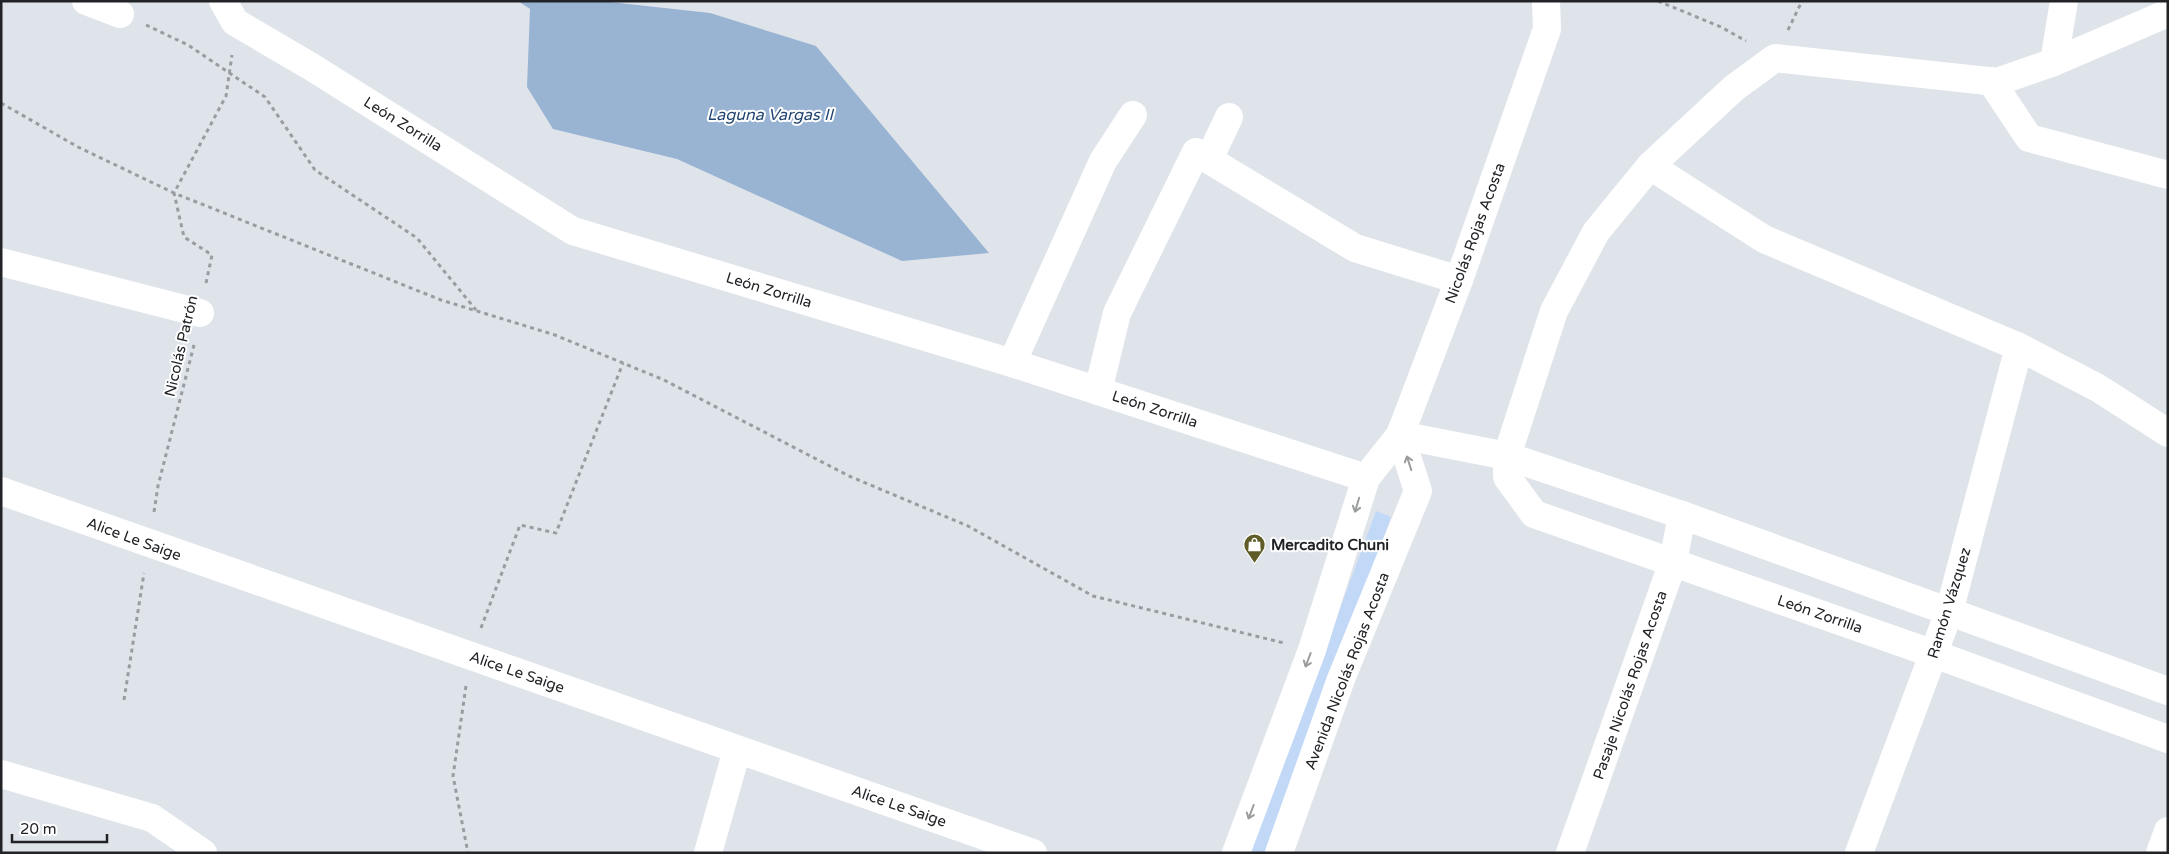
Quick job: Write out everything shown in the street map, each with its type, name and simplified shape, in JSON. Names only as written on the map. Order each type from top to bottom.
[{"type":"street","points":[[86,1],[120,14]]},
{"type":"street","name":"Nicolás Rojas Acosta","points":[[1400,435],[1459,280],[1547,30],[1546,1]]},
{"type":"street","points":[[2054,62],[2064,1]]},
{"type":"street","name":"León Zorrilla","points":[[229,12],[310,66],[574,231],[1012,363],[1366,478]]},
{"type":"street","points":[[1507,456],[1554,311],[1596,232],[1650,166],[1734,88],[1775,58],[1997,82],[2054,62],[2168,13]]},
{"type":"street","points":[[1991,81],[2029,138],[2168,175]]},
{"type":"street","points":[[1012,363],[1103,162],[1133,115]]},
{"type":"street","points":[[1209,159],[1229,117]]},
{"type":"street","points":[[1098,391],[1117,313],[1196,152],[1355,248],[1459,280]]},
{"type":"street","points":[[1650,166],[1764,239],[2019,347],[2098,388],[2168,433]]},
{"type":"street","points":[[1,262],[200,313]]},
{"type":"street","name":"Ramón Vázquez","points":[[1859,853],[1950,612],[2019,347]]},
{"type":"street","points":[[1236,853],[1312,650],[1366,478],[1400,435],[1507,456],[1682,515],[2168,691]]},
{"type":"street","name":"Avenida Nicolás Rojas Acosta","points":[[1279,853],[1341,679],[1418,491],[1400,435]]},
{"type":"street","name":"León Zorrilla","points":[[1507,456],[1507,477],[1534,514],[1934,654],[2168,739]]},
{"type":"street","name":"Alice Le Saige","points":[[1,491],[1033,853]]},
{"type":"street","name":"Pasaje Nicolás Rojas Acosta","points":[[1570,853],[1673,562],[1682,515]]},
{"type":"street","points":[[708,853],[737,750]]},
{"type":"street","points":[[1,774],[152,818],[204,853]]},
{"type":"street","points":[[2160,853],[2168,832]]},
{"type":"path","points":[[1658,1],[1721,27],[1775,58]]},
{"type":"path","points":[[174,193],[226,96],[231,73],[229,12]]},
{"type":"path","points":[[120,14],[188,45],[265,98],[315,170],[417,238],[476,310]]},
{"type":"path","points":[[1,103],[78,147],[174,193],[441,300],[555,336],[664,380],[850,476],[968,526],[1093,596],[1312,650]]},
{"type":"path","name":"Nicolás Patrón","points":[[124,700],[158,486],[191,356],[212,255],[184,237],[174,193]]},
{"type":"path","points":[[468,853],[453,776],[471,656],[520,525],[556,533],[623,363]]},
{"type":"shaded area","points":[[1376,511],[1391,517],[1267,853],[1250,853]]},
{"type":"water","name":"Laguna Vargas II","points":[[518,1],[601,1],[710,13],[816,46],[989,253],[902,261],[677,159],[553,129],[527,87],[530,9]]},
{"type":"place","name":"Mercadito Chuni","points":[[1255,564]]}]
